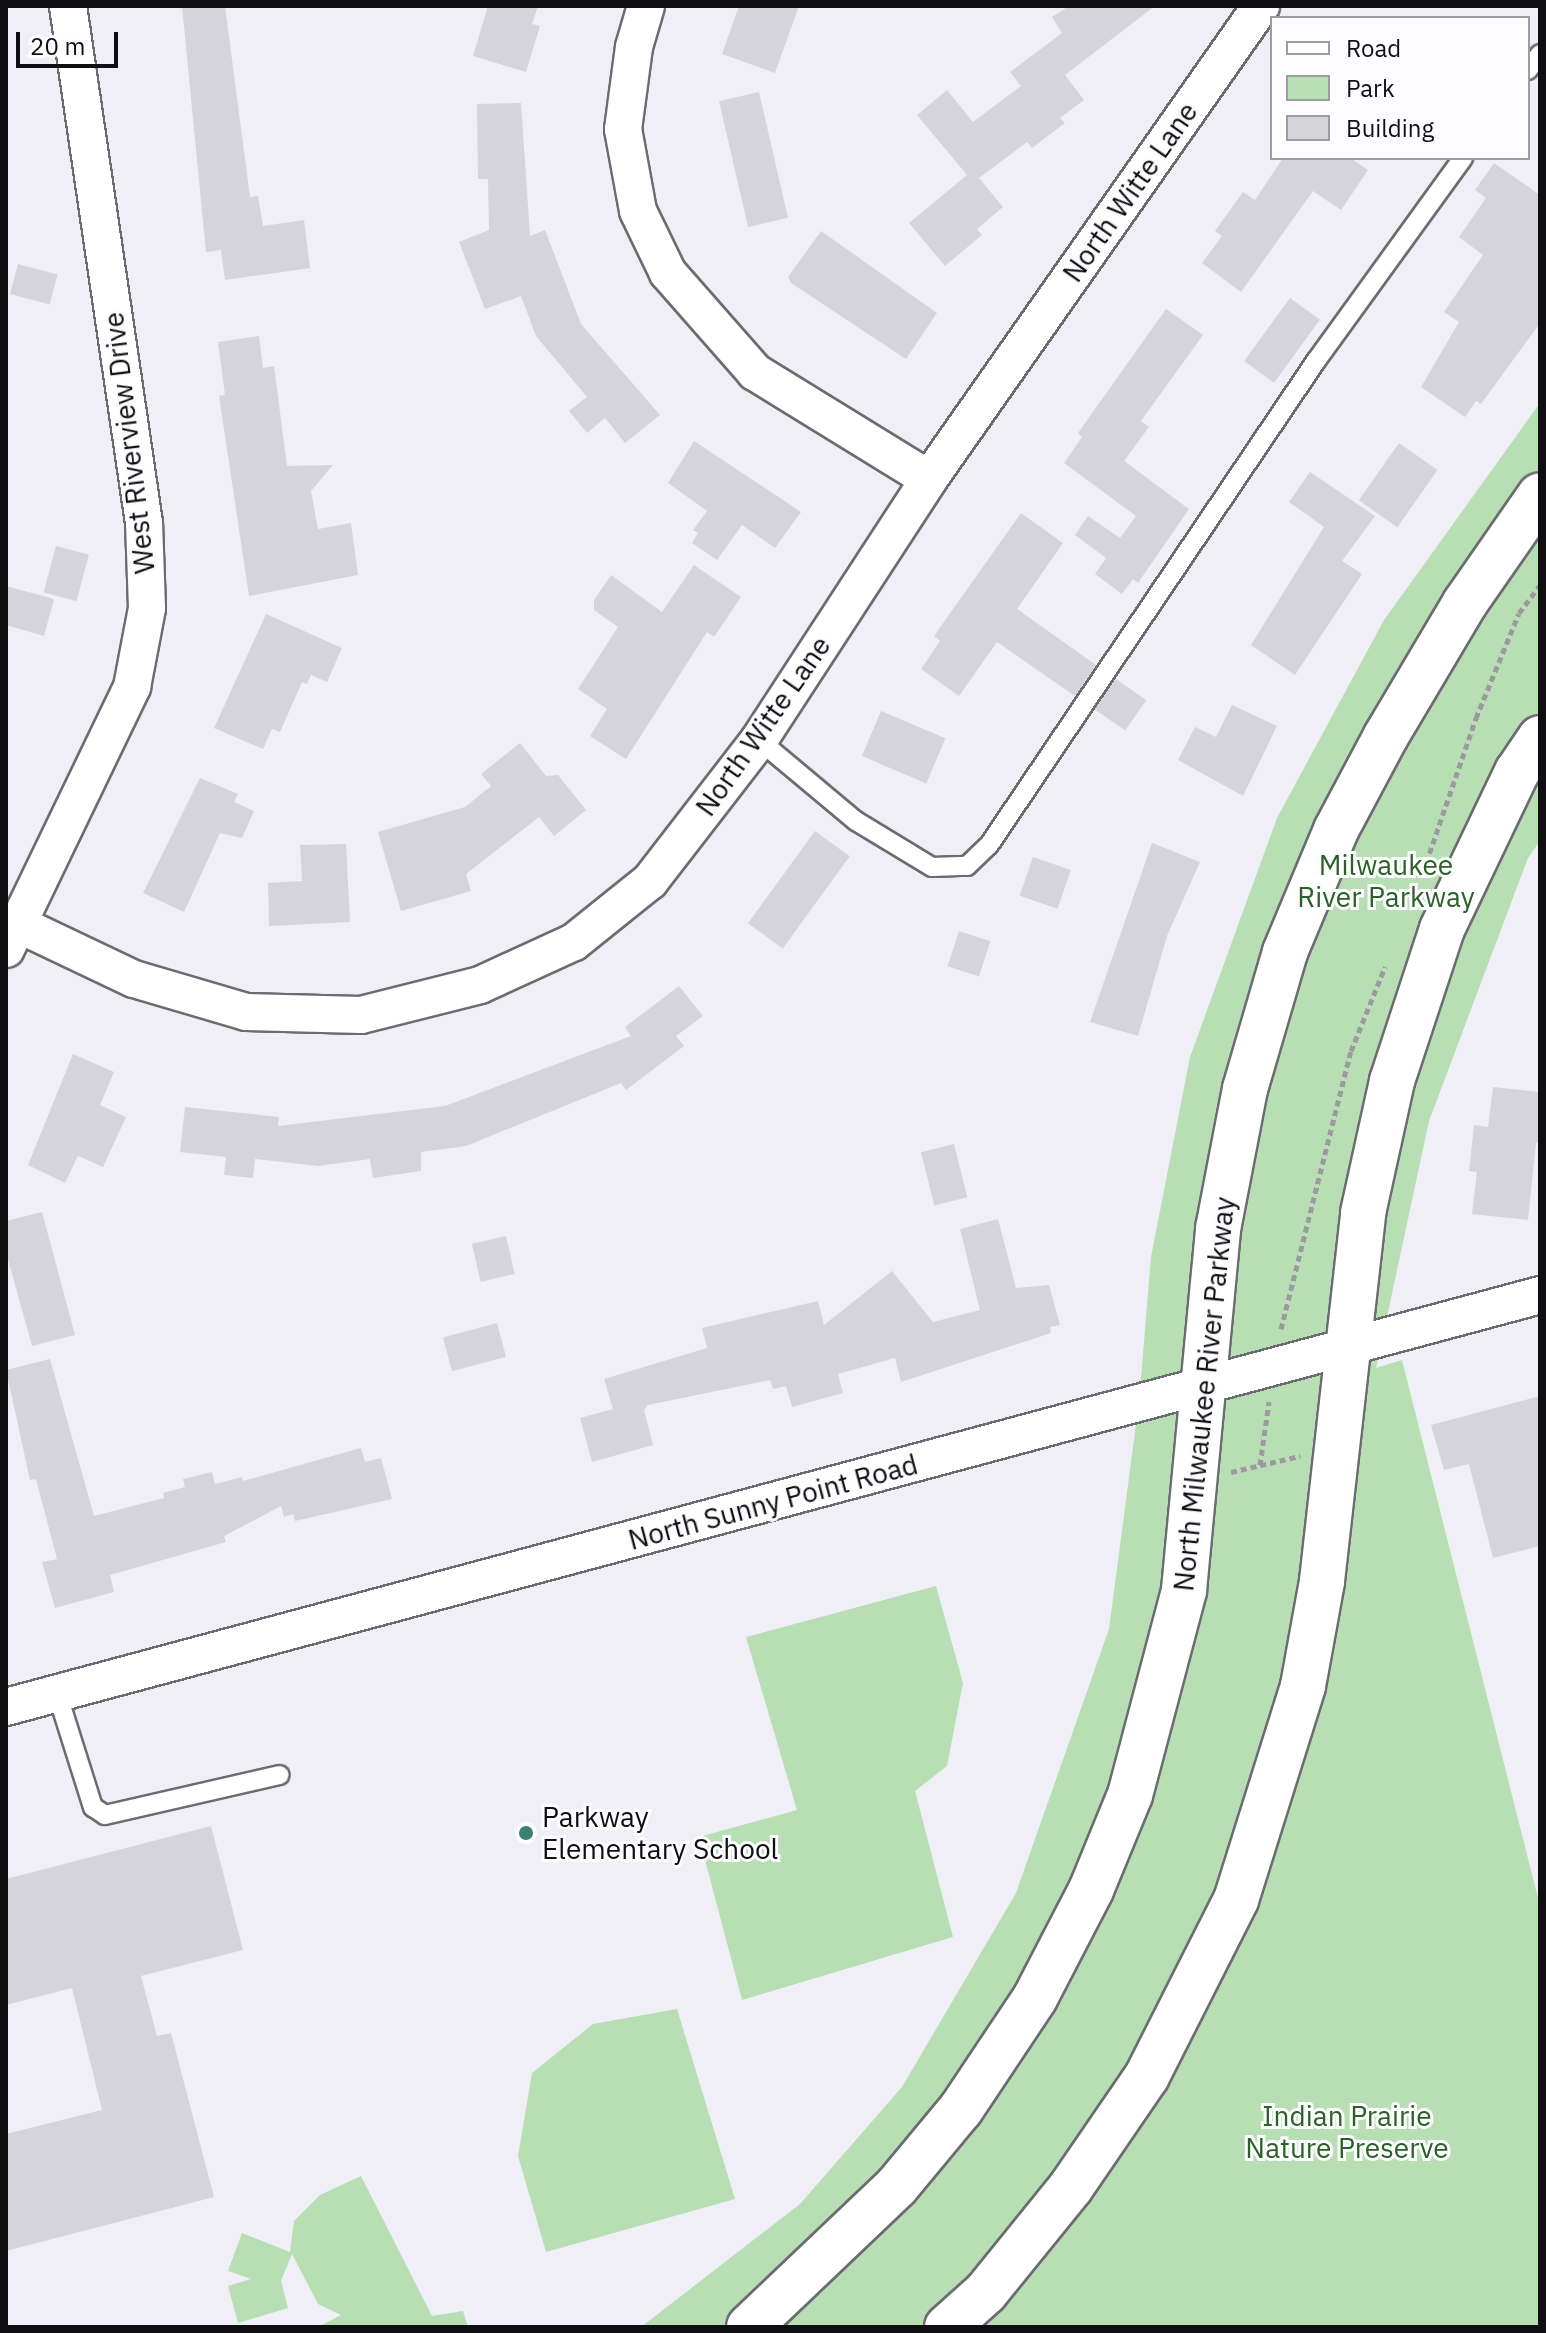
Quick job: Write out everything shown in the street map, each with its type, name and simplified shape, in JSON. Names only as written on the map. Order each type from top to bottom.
[{"type":"street","name":"West Riverview Drive","points":[[12,937],[132,687],[147,608],[144,523],[68,6]]},
{"type":"street","points":[[646,6],[634,47],[623,129],[638,211],[668,273],[755,372],[929,479]]},
{"type":"street","name":"North Witte Lane","points":[[12,937],[134,979],[246,1012],[361,1015],[480,985],[574,942],[650,881],[759,740],[929,479],[1261,6]]},
{"type":"street","name":"North Milwaukee River Parkway","points":[[759,2324],[897,2186],[961,2109],[1035,1998],[1091,1890],[1130,1795],[1181,1605],[1199,1480],[1218,1229],[1245,1089],[1285,952],[1336,830],[1386,736],[1465,603],[1540,495]]},
{"type":"street","points":[[947,2327],[986,2292],[1071,2187],[1147,2076],[1236,1900],[1303,1686],[1322,1581],[1345,1348],[1363,1213],[1392,1081],[1442,929],[1517,772],[1540,738]]},
{"type":"street","name":"North Sunny Point Road","points":[[6,1707],[1204,1388],[1540,1295]]},
{"type":"lane","points":[[759,740],[856,821],[932,867],[967,866],[989,845],[1316,361],[1462,160]]},
{"type":"lane","points":[[57,1693],[93,1807],[105,1815],[279,1775]]},
{"type":"path","points":[[1260,1465],[1273,1367]]},
{"type":"path","points":[[1214,1476],[1308,1454]]},
{"type":"green space","name":"Milwaukee River Parkway","points":[[1540,403],[1540,841],[1528,858],[1429,1121],[1376,1368],[1402,1360],[1540,1906],[1540,2327],[641,2327],[800,2204],[902,2087],[1016,1893],[1109,1629],[1139,1402],[1151,1257],[1190,1057],[1277,818],[1384,620]]},
{"type":"green space","points":[[936,1586],[963,1683],[947,1766],[915,1791],[953,1937],[742,2000],[699,1837],[797,1810],[746,1637]]},
{"type":"green space","points":[[677,2009],[735,2199],[546,2252],[518,2156],[532,2073],[593,2024]]},
{"type":"green space","points":[[361,2176],[432,2316],[463,2311],[468,2327],[318,2327],[341,2315],[318,2304],[292,2254],[281,2281],[288,2308],[238,2323],[228,2286],[251,2279],[228,2271],[242,2233],[290,2252],[294,2221],[320,2195]]},
{"type":"building","points":[[182,6],[225,6],[250,197],[258,196],[263,226],[304,220],[310,268],[225,280],[221,250],[206,252]]},
{"type":"building","points":[[488,6],[538,6],[532,24],[540,26],[526,72],[473,56]]},
{"type":"building","points":[[739,6],[799,6],[775,73],[722,54]]},
{"type":"building","points":[[1069,6],[1155,6],[1065,75],[1084,100],[1060,118],[1065,123],[1032,148],[1027,142],[979,178],[1003,207],[977,229],[982,235],[945,266],[909,223],[967,175],[917,115],[947,90],[973,122],[1021,86],[1010,72],[1062,33],[1052,17]]},
{"type":"building","points":[[759,92],[788,218],[748,227],[719,101]]},
{"type":"building","points":[[521,103],[530,236],[545,230],[581,324],[660,415],[625,443],[605,418],[587,433],[569,411],[587,397],[536,336],[521,296],[485,309],[459,242],[489,230],[488,179],[478,179],[477,104]]},
{"type":"building","points":[[1282,160],[1353,160],[1368,170],[1341,210],[1313,191],[1241,292],[1202,263],[1222,236],[1215,231],[1243,192],[1255,200]]},
{"type":"building","points":[[1494,163],[1540,195],[1540,323],[1481,404],[1476,401],[1465,417],[1421,387],[1459,322],[1444,312],[1483,255],[1459,237],[1486,198],[1475,190]]},
{"type":"building","points":[[821,231],[937,313],[906,359],[791,283],[788,277]]},
{"type":"building","points":[[18,264],[58,275],[50,305],[10,294]]},
{"type":"building","points":[[1290,298],[1320,320],[1274,383],[1244,361]]},
{"type":"building","points":[[1166,309],[1203,335],[1141,421],[1149,427],[1124,461],[1189,509],[1138,583],[1133,579],[1122,594],[1095,574],[1106,558],[1075,535],[1088,516],[1120,538],[1136,516],[1064,463],[1082,437],[1078,433]]},
{"type":"building","points":[[259,336],[263,368],[274,366],[287,466],[333,465],[311,491],[318,529],[351,523],[358,575],[249,596],[219,396],[225,395],[218,342]]},
{"type":"building","points":[[694,441],[801,512],[775,548],[742,525],[717,560],[692,543],[698,533],[693,530],[707,511],[668,483]]},
{"type":"building","points":[[1399,443],[1438,470],[1397,527],[1359,500]]},
{"type":"building","points":[[1310,472],[1375,516],[1342,561],[1362,574],[1295,675],[1251,645],[1324,527],[1289,502]]},
{"type":"building","points":[[1021,513],[1063,543],[1017,609],[1096,665],[1075,696],[997,642],[959,696],[921,669],[940,641],[934,636]]},
{"type":"building","points":[[56,546],[89,555],[76,601],[44,592]]},
{"type":"building","points":[[694,565],[741,597],[714,637],[707,632],[626,759],[590,736],[607,709],[578,689],[618,627],[594,610],[594,600],[611,575],[662,612]]},
{"type":"building","points":[[6,586],[54,599],[44,636],[6,625]]},
{"type":"building","points":[[266,614],[342,648],[327,682],[311,675],[307,684],[302,682],[280,732],[272,729],[263,749],[214,728]]},
{"type":"building","points":[[1116,679],[1146,700],[1125,731],[1095,709]]},
{"type":"building","points":[[1232,705],[1277,726],[1243,796],[1178,760],[1195,727],[1216,737]]},
{"type":"building","points":[[881,711],[945,738],[926,783],[862,756]]},
{"type":"building","points":[[520,743],[546,776],[558,775],[586,810],[554,836],[539,817],[466,874],[471,891],[401,911],[378,832],[465,807],[491,786],[481,774]]},
{"type":"building","points":[[200,778],[238,794],[234,802],[254,811],[242,838],[220,833],[184,912],[143,893]]},
{"type":"building","points":[[815,831],[850,856],[783,949],[748,923]]},
{"type":"building","points":[[1152,843],[1200,862],[1167,936],[1138,1036],[1090,1022]]},
{"type":"building","points":[[346,844],[350,922],[269,926],[268,883],[302,881],[300,845]]},
{"type":"building","points":[[1033,857],[1071,870],[1057,909],[1020,896]]},
{"type":"building","points":[[959,931],[990,941],[979,976],[948,966]]},
{"type":"building","points":[[679,986],[703,1016],[676,1036],[684,1046],[626,1090],[621,1083],[466,1146],[421,1152],[421,1171],[373,1178],[370,1159],[318,1166],[255,1159],[253,1178],[224,1175],[226,1157],[180,1152],[185,1107],[279,1117],[278,1126],[445,1106],[631,1036],[625,1027]]},
{"type":"building","points":[[73,1054],[114,1072],[100,1105],[126,1117],[103,1167],[78,1156],[65,1183],[28,1165]]},
{"type":"building","points":[[1493,1087],[1540,1092],[1540,1142],[1536,1143],[1528,1220],[1472,1214],[1477,1172],[1469,1171],[1474,1125],[1488,1127]]},
{"type":"building","points":[[954,1144],[967,1197],[934,1206],[921,1152]]},
{"type":"building","points":[[42,1212],[75,1335],[32,1346],[6,1252],[6,1221]]},
{"type":"building","points":[[998,1219],[1016,1288],[1049,1285],[1060,1325],[1050,1327],[1051,1333],[901,1382],[895,1358],[838,1374],[843,1393],[792,1407],[786,1386],[773,1389],[770,1380],[648,1405],[644,1410],[653,1445],[592,1462],[580,1418],[613,1409],[604,1379],[707,1348],[702,1328],[818,1301],[824,1325],[892,1271],[933,1322],[980,1310],[960,1229]]},
{"type":"building","points":[[506,1236],[515,1274],[481,1282],[472,1244]]},
{"type":"building","points":[[497,1323],[506,1357],[452,1371],[443,1337]]},
{"type":"building","points":[[50,1359],[94,1516],[164,1498],[163,1493],[185,1487],[183,1479],[212,1472],[215,1484],[242,1477],[243,1481],[361,1448],[365,1462],[381,1458],[392,1499],[295,1521],[293,1514],[284,1517],[281,1506],[224,1536],[226,1542],[110,1575],[114,1592],[55,1608],[42,1562],[57,1559],[36,1479],[30,1480],[6,1370]]},
{"type":"building","points":[[1540,1396],[1540,1546],[1493,1558],[1469,1464],[1444,1470],[1431,1425]]},
{"type":"building","points":[[211,1826],[243,1950],[141,1976],[157,2036],[171,2033],[214,2197],[6,2251],[6,2134],[102,2110],[72,1988],[6,2005],[6,1879]]},
{"type":"place","name":"Parkway Elementary School","points":[[526,1833]]},
{"type":"park label","name":"Indian Prairie Nature Preserve","points":[[1347,2132]]}]
